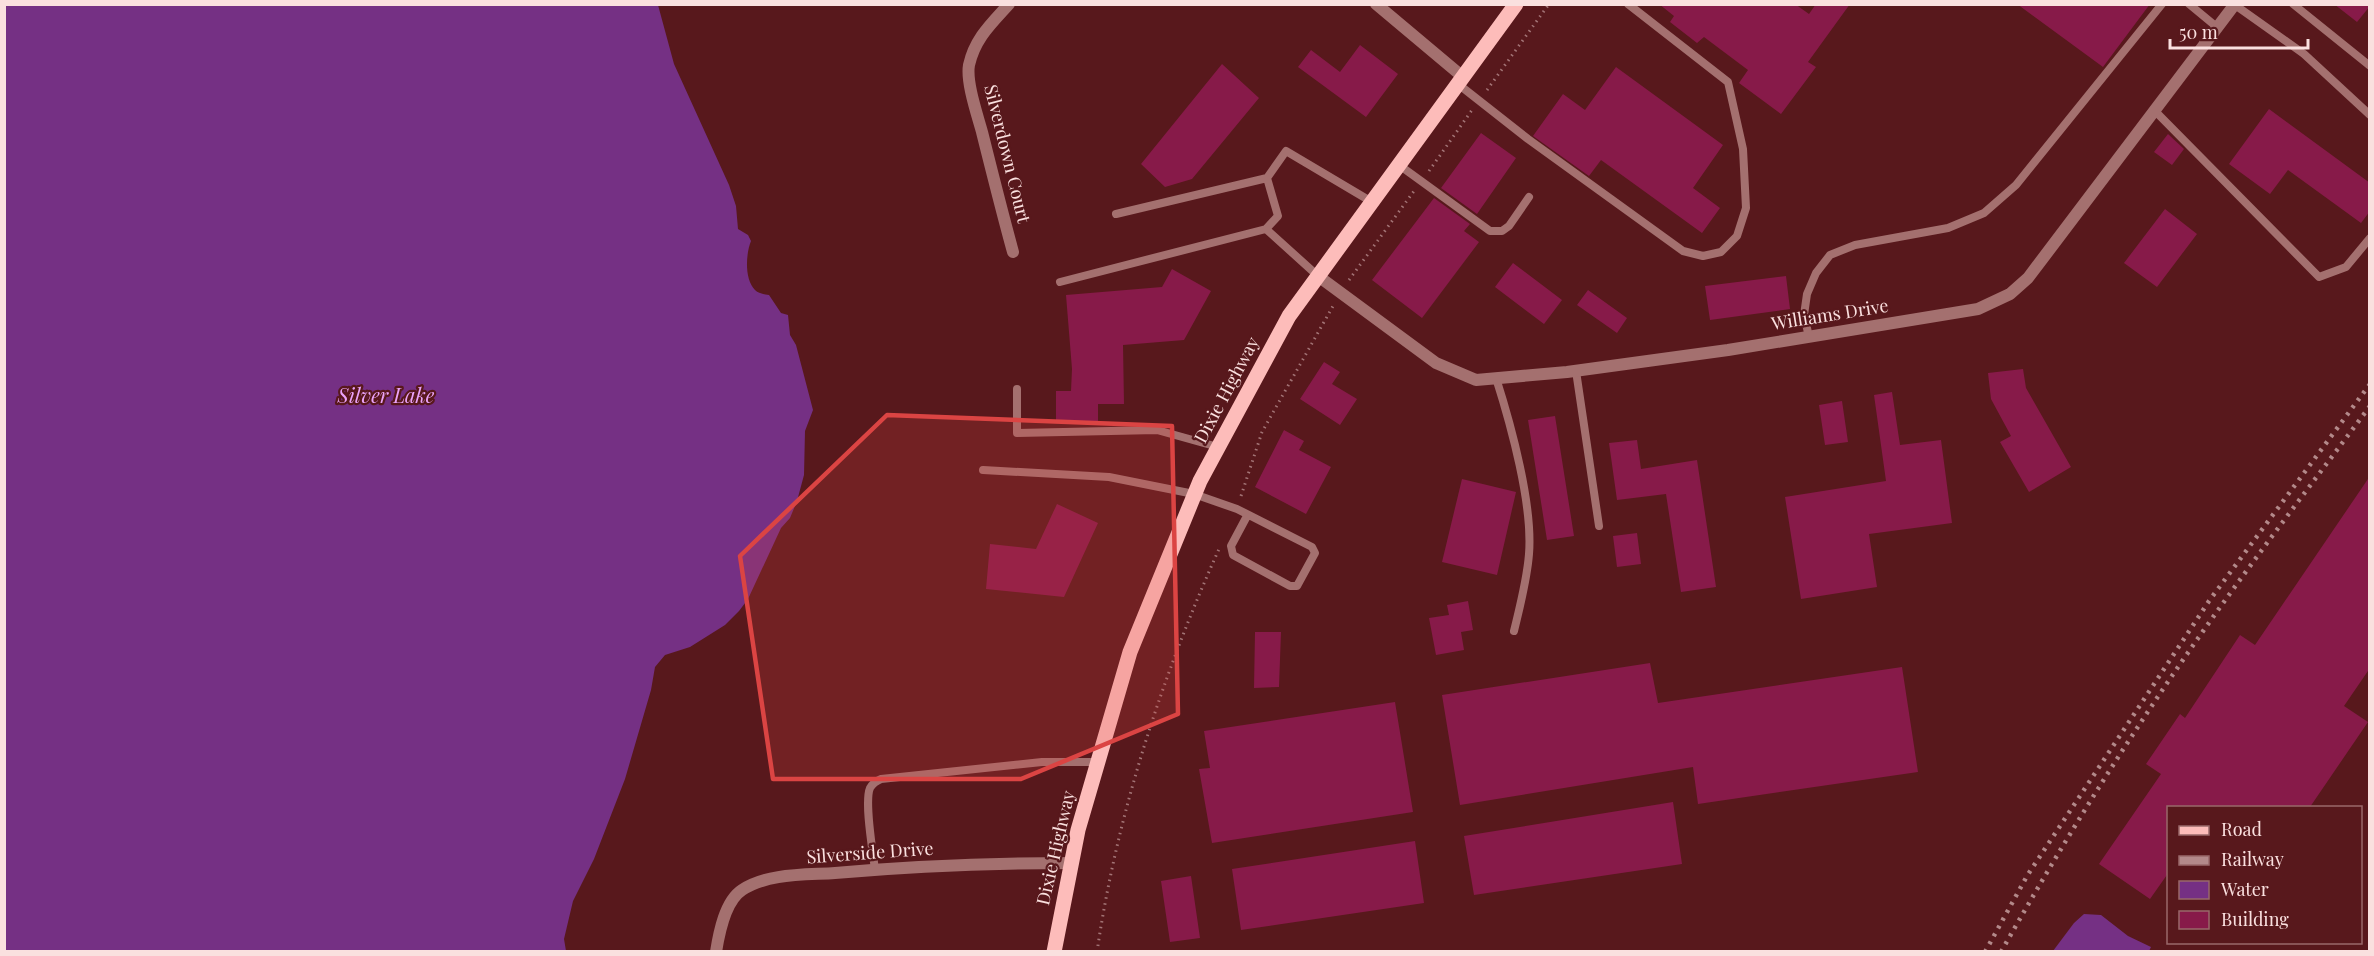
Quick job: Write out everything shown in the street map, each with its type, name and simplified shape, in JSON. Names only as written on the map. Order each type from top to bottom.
[{"type":"main road","name":"Dixie Highway","points":[[1054,951],[1078,830],[1130,652],[1194,494],[1289,316],[1516,4]]},
{"type":"street","name":"Silverdown Court","points":[[1009,4],[984,32],[974,49],[969,68],[974,100],[1012,252]]},
{"type":"street","points":[[1376,4],[1460,80]]},
{"type":"street","name":"Williams Drive","points":[[1318,276],[1436,363],[1476,380],[1576,370],[1809,337],[1977,309],[2010,294],[2028,278],[2235,5]]},
{"type":"street","name":"Silverside Drive","points":[[716,951],[718,936],[732,902],[740,891],[763,880],[875,870],[1071,863]]},
{"type":"lane","points":[[1460,80],[1479,101],[1683,251],[1703,256],[1721,252],[1737,236],[1746,208],[1743,149],[1728,82],[1629,4]]},
{"type":"lane","points":[[1809,337],[1804,315],[1807,294],[1816,273],[1830,255],[1855,245],[1948,228],[1984,213],[2016,185],[2163,4]]},
{"type":"lane","points":[[2189,4],[2218,28]]},
{"type":"lane","points":[[2293,4],[2370,66]]},
{"type":"lane","points":[[2235,5],[2304,54],[2370,116]]},
{"type":"lane","points":[[2155,111],[2319,277],[2346,267],[2370,238]]},
{"type":"lane","points":[[1116,214],[1267,178],[1286,151],[1372,202]]},
{"type":"lane","points":[[1399,165],[1490,231],[1502,231],[1509,225],[1528,197]]},
{"type":"lane","points":[[1060,282],[1266,229],[1278,216],[1267,178]]},
{"type":"lane","points":[[1266,229],[1318,276]]},
{"type":"lane","points":[[1576,370],[1599,526]]},
{"type":"lane","points":[[1496,378],[1506,410],[1527,505],[1530,553],[1514,631]]},
{"type":"lane","points":[[1017,389],[1017,433],[1156,430],[1218,447]]},
{"type":"lane","points":[[983,470],[1109,477],[1194,494],[1237,509],[1312,547],[1315,553],[1297,586],[1290,586],[1233,555],[1231,546],[1247,516]]},
{"type":"lane","points":[[875,870],[868,800],[874,782],[892,778],[1042,762],[1098,762]]},
{"type":"path","points":[[1355,272],[1549,4]]},
{"type":"path","points":[[1237,509],[1262,432],[1326,318]]},
{"type":"path","points":[[1097,951],[1126,813],[1149,735],[1171,668],[1223,541]]},
{"type":"highlighted area","points":[[887,415],[1172,426],[1178,714],[1021,779],[773,779],[740,556]]},
{"type":"water","name":"Silver Lake","points":[[5,4],[658,5],[674,64],[729,185],[736,206],[738,229],[748,235],[751,241],[747,259],[751,285],[760,293],[769,295],[781,313],[788,315],[790,335],[796,345],[813,410],[805,431],[804,475],[797,501],[790,518],[781,528],[748,599],[725,625],[690,647],[665,655],[655,667],[651,690],[625,779],[594,859],[573,901],[564,939],[566,951],[5,951]]},
{"type":"water","points":[[2084,914],[2101,915],[2128,936],[2151,947],[2149,951],[2053,951],[2074,923]]},
{"type":"building","points":[[1659,4],[1795,4],[1809,14],[1816,4],[1850,4],[1808,62],[1816,67],[1781,114],[1739,83],[1748,70],[1704,37],[1697,43],[1670,22],[1674,16]]},
{"type":"building","points":[[2017,4],[2150,4],[2103,67]]},
{"type":"building","points":[[2334,4],[2370,4],[2370,6],[2357,22]]},
{"type":"building","points":[[1360,45],[1398,74],[1366,117],[1298,67],[1311,50],[1340,72]]},
{"type":"building","points":[[1222,64],[1259,98],[1192,179],[1165,187],[1141,164]]},
{"type":"building","points":[[1616,67],[1723,145],[1693,188],[1720,208],[1702,233],[1601,160],[1589,176],[1533,136],[1563,94],[1585,110]]},
{"type":"building","points":[[2269,109],[2370,183],[2370,211],[2361,223],[2288,170],[2270,194],[2229,164]]},
{"type":"building","points":[[1481,133],[1516,158],[1477,214],[1441,188]]},
{"type":"building","points":[[2168,134],[2184,149],[2172,165],[2154,152]]},
{"type":"building","points":[[1434,198],[1470,224],[1464,231],[1479,242],[1422,318],[1372,280]]},
{"type":"building","points":[[2165,209],[2197,234],[2157,287],[2124,263]]},
{"type":"building","points":[[1513,263],[1562,300],[1544,324],[1495,287]]},
{"type":"building","points":[[1172,269],[1211,291],[1184,340],[1123,345],[1124,404],[1098,404],[1098,422],[1056,422],[1056,391],[1071,391],[1072,369],[1066,295],[1162,287]]},
{"type":"building","points":[[1786,276],[1790,309],[1710,320],[1705,286]]},
{"type":"building","points":[[1588,290],[1627,318],[1617,333],[1577,305]]},
{"type":"building","points":[[1324,362],[1340,372],[1332,384],[1357,399],[1340,425],[1300,399]]},
{"type":"building","points":[[2023,369],[2026,388],[2071,467],[2029,492],[2000,442],[2011,436],[1991,399],[1988,373]]},
{"type":"building","points":[[1892,392],[1900,445],[1941,440],[1952,523],[1869,534],[1877,587],[1801,599],[1785,497],[1886,481],[1874,395]]},
{"type":"building","points":[[1842,401],[1848,442],[1825,445],[1819,405]]},
{"type":"building","points":[[1555,416],[1574,536],[1547,540],[1528,420]]},
{"type":"building","points":[[1284,430],[1304,441],[1299,450],[1331,467],[1306,514],[1255,487]]},
{"type":"building","points":[[1637,440],[1641,469],[1697,460],[1716,587],[1681,592],[1666,494],[1617,500],[1609,443]]},
{"type":"building","points":[[2370,476],[2370,668],[2344,706],[2368,722],[2311,806],[2167,806],[2167,875],[2150,899],[2099,864],[2161,774],[2146,764],[2180,714],[2185,718],[2240,635],[2255,645]]},
{"type":"building","points":[[1462,479],[1516,492],[1497,575],[1442,562]]},
{"type":"building","points":[[1057,504],[1098,523],[1064,597],[986,589],[990,544],[1036,549]]},
{"type":"building","points":[[1637,533],[1641,564],[1617,567],[1613,536]]},
{"type":"building","points":[[1468,601],[1473,630],[1461,632],[1464,650],[1436,655],[1429,618],[1449,615],[1447,605]]},
{"type":"building","points":[[1255,632],[1281,632],[1279,687],[1254,688]]},
{"type":"building","points":[[1650,663],[1658,703],[1902,667],[1918,772],[1698,804],[1693,767],[1460,805],[1442,695]]},
{"type":"building","points":[[1395,702],[1413,812],[1212,843],[1199,769],[1210,768],[1204,731]]},
{"type":"building","points":[[1673,802],[1682,864],[1474,895],[1464,836]]},
{"type":"building","points":[[1415,841],[1424,903],[1241,930],[1232,869]]},
{"type":"building","points":[[1191,876],[1200,938],[1170,942],[1161,881]]},
{"type":"railway","points":[[1985,952],[2027,876],[2209,601],[2370,384]]},
{"type":"railway","points":[[2001,952],[2079,819],[2162,690],[2239,581],[2370,406]]}]
